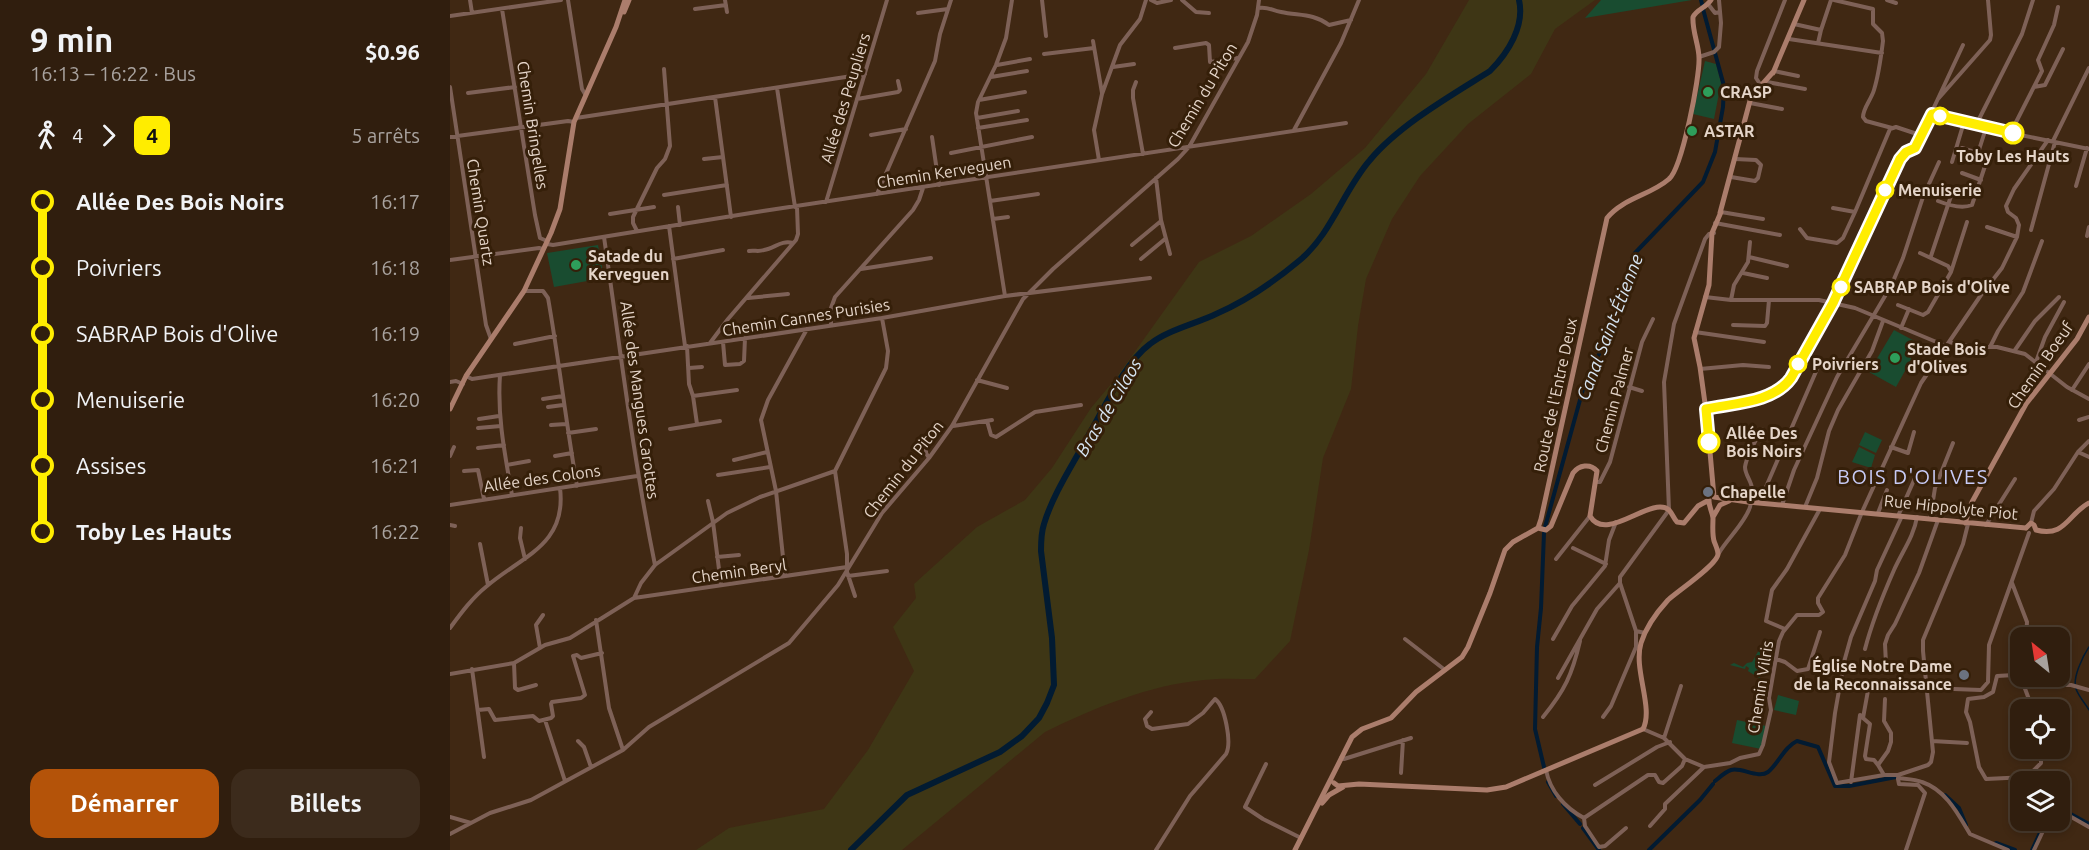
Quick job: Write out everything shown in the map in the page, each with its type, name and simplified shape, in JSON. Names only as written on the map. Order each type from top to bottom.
[{"type":"main road","points":[[450,409],[466,376],[524,291],[545,245],[560,208],[575,120],[627,0]]},
{"type":"main road","points":[[1761,86],[1767,82],[1774,71],[1804,0]]},
{"type":"main road","name":"Route de l'Entre Deux","points":[[1538,528],[1551,480],[1607,218],[1614,209],[1665,182],[1676,170],[1696,83],[1699,57],[1693,17],[1707,4]]},
{"type":"main road","points":[[1297,850],[1301,838],[1328,792],[1334,786],[1359,784],[1487,790],[1518,783],[1643,729],[1647,718],[1638,660],[1645,633],[1667,601],[1686,584],[1710,568],[1718,554],[1712,533],[1714,503],[1706,409],[1695,345],[1695,332],[1710,279],[1713,233],[1736,159],[1749,103],[1774,71]]},
{"type":"main road","name":"Chemin Boeuf","points":[[1966,524],[1972,502],[2026,404],[2078,339],[2088,321]]},
{"type":"main road","points":[[1334,786],[1332,776],[1349,741],[1357,731],[1387,720],[1416,692],[1462,657],[1468,647],[1505,550],[1513,542],[1538,528],[1543,531],[1551,526],[1570,480],[1578,468],[1585,466],[1595,468],[1597,471],[1590,516],[1599,524],[1616,522],[1655,507],[1669,510]]},
{"type":"main road","name":"Rue Hippolyte Piot","points":[[1669,510],[1677,522],[1681,523],[1687,521],[1701,505],[1730,500],[1878,513],[2027,530]]},
{"type":"main road","points":[[2036,530],[2031,523],[2027,530],[2046,532],[2058,530],[2089,503]]},
{"type":"main road","points":[[1297,850],[1328,792],[1334,786]]},
{"type":"street","points":[[471,0],[472,13]]},
{"type":"street","points":[[450,16],[561,0]]},
{"type":"street","points":[[568,0],[582,89],[585,94]]},
{"type":"street","name":"Allée des Peupliers","points":[[825,202],[887,0]]},
{"type":"street","points":[[876,195],[935,61],[940,34],[951,0]]},
{"type":"street","points":[[1005,296],[977,118],[979,100],[1006,38],[1012,0]]},
{"type":"street","points":[[1042,0],[1046,36]]},
{"type":"street","points":[[1099,160],[1094,130],[1102,94],[1120,45],[1140,19],[1146,0]]},
{"type":"street","points":[[1151,0],[1157,3],[1170,0]]},
{"type":"street","points":[[1182,0],[1196,12],[1209,13]]},
{"type":"street","name":"Chemin du Piton","points":[[450,834],[490,813],[531,800],[623,750],[649,727],[789,643],[838,585],[882,513],[929,458],[952,426],[1027,294],[1189,147],[1251,34],[1259,0]]},
{"type":"street","points":[[1293,131],[1352,20],[1359,0]]},
{"type":"street","points":[[1699,57],[1718,49],[1721,32],[1719,0]]},
{"type":"street","points":[[1761,86],[1756,77],[1758,66],[1785,0]]},
{"type":"street","points":[[1818,43],[1833,0],[1873,9],[1873,24],[1882,33],[1881,53],[1875,87],[1863,111],[1863,117],[1866,121],[1920,135]]},
{"type":"street","points":[[1887,0],[1896,3]]},
{"type":"street","points":[[1935,103],[1990,40],[1992,35],[1988,0]]},
{"type":"street","points":[[1976,125],[2022,34],[2033,0]]},
{"type":"street","points":[[695,9],[726,2],[727,12]]},
{"type":"street","points":[[1707,4],[1715,13],[1720,12]]},
{"type":"street","points":[[1258,8],[1269,6],[1282,13],[1313,16],[1329,25],[1352,20]]},
{"type":"street","points":[[2011,132],[2042,69],[2037,60],[2054,25],[2058,7]]},
{"type":"street","name":"Chemin Bringelles","points":[[502,9],[535,215],[540,238],[545,245]]},
{"type":"street","points":[[918,13],[948,9]]},
{"type":"street","points":[[1794,24],[1821,30]]},
{"type":"street","points":[[1789,39],[1881,53]]},
{"type":"street","points":[[1093,41],[1102,94]]},
{"type":"street","points":[[1175,48],[1206,43],[1209,45],[1210,62],[1239,58]]},
{"type":"street","points":[[1706,409],[1757,399],[1783,387],[1791,378],[1833,303],[1900,159],[1906,152],[1915,148],[1963,45]]},
{"type":"street","points":[[1044,54],[1094,48]]},
{"type":"street","points":[[2034,87],[2045,85],[2063,49]]},
{"type":"street","points":[[996,65],[1030,59]]},
{"type":"street","points":[[1113,67],[1134,64]]},
{"type":"street","points":[[2031,230],[2052,141],[2089,68]]},
{"type":"street","points":[[637,231],[633,221],[657,168],[668,153],[670,146],[664,69]]},
{"type":"street","points":[[990,77],[1027,71]]},
{"type":"street","points":[[1774,71],[1798,76]]},
{"type":"street","points":[[450,137],[575,120],[865,74]]},
{"type":"street","points":[[857,99],[898,92],[900,90],[898,81]]},
{"type":"street","points":[[1136,82],[1133,98],[1143,154]]},
{"type":"street","points":[[1767,82],[1805,89]]},
{"type":"street","name":"Chemin Quartz","points":[[450,87],[451,107],[486,325],[491,340]]},
{"type":"street","points":[[468,93],[515,87]]},
{"type":"street","points":[[710,344],[798,234],[796,207],[777,88]]},
{"type":"street","points":[[979,100],[1025,92]]},
{"type":"street","points":[[715,97],[731,217]]},
{"type":"street","points":[[1749,103],[1782,109]]},
{"type":"street","points":[[977,118],[1018,111]]},
{"type":"street","points":[[1932,114],[1986,128],[2088,149],[2076,186]]},
{"type":"street","points":[[978,128],[1027,120]]},
{"type":"street","points":[[1952,162],[1964,122]]},
{"type":"street","name":"Chemin Kerveguen","points":[[450,260],[1346,123]]},
{"type":"street","points":[[1800,229],[1807,238],[1837,243],[1843,238],[1892,128]]},
{"type":"street","points":[[1978,153],[1986,128]]},
{"type":"street","points":[[871,135],[906,129]]},
{"type":"street","points":[[951,153],[1032,137]]},
{"type":"street","points":[[932,138],[939,185]]},
{"type":"street","points":[[1862,512],[1921,383],[2002,268],[2017,237],[2019,225],[2016,218],[2006,210],[2007,203],[2027,169],[2052,141]]},
{"type":"street","points":[[1938,201],[1948,205],[1971,206],[1987,160],[1985,156],[1962,147]]},
{"type":"street","points":[[704,159],[723,157]]},
{"type":"street","points":[[1731,177],[1755,182],[1758,178],[1761,165],[1759,161],[1736,159]]},
{"type":"street","points":[[1782,505],[1796,465],[1837,377],[1874,316],[1903,258],[1923,197],[1939,162]]},
{"type":"street","points":[[1962,173],[1981,180]]},
{"type":"street","points":[[1156,178],[1161,220],[1170,254]]},
{"type":"street","points":[[664,195],[727,184]]},
{"type":"street","points":[[831,326],[832,302],[913,210],[920,200],[923,188]]},
{"type":"street","points":[[1931,256],[1952,193]]},
{"type":"street","points":[[990,201],[1038,194]]},
{"type":"street","points":[[610,213],[654,207]]},
{"type":"street","points":[[678,207],[680,225]]},
{"type":"street","points":[[1833,207],[1855,212]]},
{"type":"street","points":[[1721,212],[1763,219]]},
{"type":"street","points":[[993,219],[1008,217]]},
{"type":"street","points":[[1132,245],[1161,220]]},
{"type":"street","points":[[1898,305],[1923,315],[1930,309],[1951,272],[1967,222]]},
{"type":"street","points":[[1716,223],[1780,235]]},
{"type":"street","points":[[669,226],[689,368],[689,384],[697,424]]},
{"type":"street","points":[[1987,227],[2017,237]]},
{"type":"street","points":[[2087,236],[2089,227]]},
{"type":"street","points":[[1603,717],[1611,706],[1636,647],[1636,631],[1620,583],[1621,575],[1669,510],[1664,382],[1670,343],[1688,282],[1707,236],[1713,233]]},
{"type":"street","name":"Allée des Mangues Carottes","points":[[604,237],[637,476],[655,565]]},
{"type":"street","points":[[1142,259],[1165,239]]},
{"type":"street","points":[[1990,347],[2023,292],[2042,241]]},
{"type":"street","points":[[1731,300],[1734,285],[1743,273],[1749,257],[1750,242]]},
{"type":"street","points":[[749,251],[763,251],[777,244],[793,243]]},
{"type":"street","points":[[673,259],[723,250]]},
{"type":"street","points":[[1920,253],[1931,256],[1948,266],[1951,272]]},
{"type":"street","points":[[1749,257],[1787,266]]},
{"type":"street","points":[[859,269],[931,258]]},
{"type":"street","points":[[1743,273],[1767,278]]},
{"type":"street","name":"Chemin Cannes Purisies","points":[[466,376],[472,379],[560,367],[622,355],[882,318],[1005,296],[1150,278]]},
{"type":"street","points":[[524,291],[543,291],[547,294],[577,486]]},
{"type":"street","points":[[748,298],[788,294]]},
{"type":"street","points":[[1705,297],[1731,300],[1819,300],[1855,308],[1883,321],[1947,344],[2015,350],[2036,362],[2072,390],[2089,399]]},
{"type":"street","points":[[2015,350],[2035,321],[2059,297]]},
{"type":"street","points":[[1733,325],[1765,326],[1769,300]]},
{"type":"street","points":[[2036,362],[2045,337],[2064,302]]},
{"type":"street","points":[[1901,328],[1909,309]]},
{"type":"street","points":[[855,597],[848,576],[835,471],[886,368],[888,351],[882,318]]},
{"type":"street","name":"Chemin Palmer","points":[[1596,482],[1600,482],[1610,462],[1642,342],[1653,320]]},
{"type":"street","points":[[1804,507],[1822,465],[1829,432],[1838,410],[1872,351],[1883,321]]},
{"type":"street","points":[[785,576],[776,491],[761,425],[762,414],[807,329]]},
{"type":"street","points":[[1695,332],[1764,342]]},
{"type":"street","points":[[515,344],[555,336]]},
{"type":"street","points":[[723,342],[725,365],[740,364],[744,361],[745,338]]},
{"type":"street","points":[[2072,390],[2089,364]]},
{"type":"street","points":[[1700,369],[1743,365],[1769,367]]},
{"type":"street","points":[[689,368],[702,367]]},
{"type":"street","points":[[1759,503],[1818,367]]},
{"type":"street","points":[[500,375],[499,416],[512,495]]},
{"type":"street","points":[[977,380],[1007,388]]},
{"type":"street","points":[[450,382],[456,381],[463,384]]},
{"type":"street","points":[[1629,387],[1642,391]]},
{"type":"street","points":[[693,396],[737,390]]},
{"type":"street","points":[[543,399],[563,396]]},
{"type":"street","points":[[548,407],[563,405]]},
{"type":"street","points":[[952,426],[990,420],[991,435],[996,437],[1035,412],[1081,405]]},
{"type":"street","points":[[479,419],[499,416]]},
{"type":"street","points":[[2079,420],[2089,417]]},
{"type":"street","points":[[670,429],[720,421]]},
{"type":"street","points":[[551,425],[566,424]]},
{"type":"street","points":[[478,428],[501,426]]},
{"type":"street","points":[[568,433],[596,429]]},
{"type":"street","points":[[1718,554],[1739,527],[1751,506],[1752,488],[1745,471],[1762,429]]},
{"type":"street","points":[[1891,447],[1908,453],[1914,432]]},
{"type":"street","points":[[2031,523],[2034,511],[2054,489],[2078,452],[2089,441]]},
{"type":"street","points":[[1930,519],[1935,488],[1953,443]]},
{"type":"street","points":[[926,444],[926,453],[929,458]]},
{"type":"street","points":[[478,448],[504,445]]},
{"type":"street","points":[[450,456],[454,447]]},
{"type":"street","points":[[734,460],[767,452]]},
{"type":"street","points":[[2078,452],[2089,457]]},
{"type":"street","points":[[555,456],[572,453]]},
{"type":"street","points":[[507,465],[529,461]]},
{"type":"street","points":[[718,474],[770,467]]},
{"type":"street","points":[[464,471],[478,470],[484,499]]},
{"type":"street","points":[[450,674],[514,663],[540,648],[570,638],[634,598],[641,583],[655,565],[713,522],[743,504],[835,471]]},
{"type":"street","name":"Allée des Colons","points":[[450,505],[637,476]]},
{"type":"street","points":[[1915,478],[1851,637],[1840,678],[1829,762],[1837,783],[1884,776],[1922,782],[1948,800],[1958,811],[1970,834],[2008,850]]},
{"type":"street","points":[[1986,525],[2014,479]]},
{"type":"street","points":[[450,628],[463,610],[488,585],[546,542],[555,530],[559,518],[560,488]]},
{"type":"street","points":[[1878,513],[1887,490]]},
{"type":"street","points":[[708,501],[721,585]]},
{"type":"street","points":[[869,505],[882,513]]},
{"type":"street","points":[[1785,629],[1766,621],[1772,590],[1787,569],[1820,508]]},
{"type":"street","name":"Chemin Vilris","points":[[1704,767],[1756,756],[1762,750],[1779,641],[1785,629],[1797,615],[1819,615],[1823,612],[1824,609],[1818,603],[1818,598],[1845,555],[1862,512]]},
{"type":"street","points":[[1556,559],[1590,516]]},
{"type":"street","points":[[1865,650],[1877,612],[1892,574],[1911,537],[1917,518]]},
{"type":"street","points":[[1886,664],[1886,640],[1922,566],[1938,520]]},
{"type":"street","points":[[1552,639],[1572,606],[1605,564],[1609,540],[1616,522]]},
{"type":"street","points":[[1898,777],[1928,765],[1933,757],[1923,651],[1925,635],[1963,544],[1966,524]]},
{"type":"street","points":[[521,528],[520,538],[525,559]]},
{"type":"street","points":[[1926,688],[1981,690],[1985,687],[1988,682],[1989,645],[2012,583],[2027,530]]},
{"type":"street","points":[[480,544],[488,585]]},
{"type":"street","points":[[1573,548],[1605,564]]},
{"type":"street","points":[[717,557],[739,555]]},
{"type":"street","name":"Chemin Beryl","points":[[634,598],[847,567]]},
{"type":"street","points":[[848,576],[887,571]]},
{"type":"street","points":[[1558,678],[1604,600],[1620,583]]},
{"type":"street","points":[[2012,583],[2027,622],[2027,627]]},
{"type":"street","points":[[540,648],[536,625],[543,615]]},
{"type":"street","points":[[596,620],[609,708],[623,750]]},
{"type":"street","points":[[1636,631],[1645,633]]},
{"type":"street","points":[[1776,659],[1785,662],[1797,671],[1807,670],[1820,632]]},
{"type":"street","points":[[1544,717],[1561,695],[1570,678],[1582,636]]},
{"type":"street","points":[[1406,639],[1446,671]]},
{"type":"street","points":[[478,710],[489,709],[495,720],[533,716],[539,721],[552,717],[552,702],[581,699],[585,695],[573,656],[577,655],[581,658],[602,653]]},
{"type":"street","points":[[514,663],[515,688],[518,690],[536,685]]},
{"type":"street","points":[[472,669],[484,757]]},
{"type":"street","points":[[2010,675],[1997,676],[1993,692],[1984,697],[1967,700],[1966,712],[1979,767],[1986,779],[2025,778],[2041,763],[2041,759]]},
{"type":"street","points":[[1869,685],[1863,718],[1870,724],[1865,756],[1866,759],[1874,760],[1884,776]]},
{"type":"street","points":[[2070,685],[2089,690]]},
{"type":"street","points":[[1664,738],[1681,686]]},
{"type":"street","points":[[1878,765],[1891,742],[1891,733],[1884,722],[1885,699]]},
{"type":"street","points":[[1152,711],[1145,719],[1147,726],[1152,729],[1176,727],[1188,724],[1203,713],[1211,702],[1218,700],[1222,706],[1230,747],[1190,796],[1155,850]]},
{"type":"street","points":[[1851,782],[1860,715]]},
{"type":"street","points":[[545,720],[566,781]]},
{"type":"street","points":[[1643,729],[1664,738],[1685,759],[1704,767],[1665,804],[1665,809],[1650,826]]},
{"type":"street","points":[[1341,758],[1411,738]]},
{"type":"street","points":[[1401,773],[1403,740]]},
{"type":"street","points":[[578,741],[584,747],[591,767]]},
{"type":"street","points":[[1932,741],[1967,743]]},
{"type":"street","points":[[1596,785],[1657,747],[1670,742]]},
{"type":"street","points":[[1584,818],[1650,774],[1655,774],[1659,782],[1663,783],[1684,764],[1685,759]]},
{"type":"street","points":[[1266,764],[1245,807],[1301,838]]},
{"type":"street","points":[[1546,769],[1559,799],[1584,818],[1585,826],[1599,847],[1601,848],[1626,828]]},
{"type":"street","points":[[1898,777],[1899,784],[1918,785],[1925,793],[1906,850]]},
{"type":"street","points":[[2070,816],[2089,827]]},
{"type":"street","points":[[450,817],[471,823]]},
{"type":"street","points":[[2034,850],[2043,831]]},
{"type":"green space","points":[[1601,0],[1692,0],[1585,18]]},
{"type":"green space","name":"CRASP","points":[[1705,61],[1716,64],[1721,83],[1714,119],[1693,114]]},
{"type":"green space","name":"Satade du Kerveguen","points":[[598,245],[604,278],[554,287],[547,253]]},
{"type":"green space","name":"Stade Bois d'Olives","points":[[1894,330],[1920,344],[1896,387],[1869,372]]},
{"type":"green space","points":[[1865,432],[1882,440],[1876,453],[1859,445]]},
{"type":"green space","points":[[1859,447],[1875,455],[1871,468],[1852,462]]},
{"type":"green space","points":[[1759,650],[1763,652],[1755,666],[1760,670],[1758,676],[1767,684],[1768,689],[1759,678],[1748,671],[1749,668],[1746,666],[1745,669],[1730,665],[1734,663],[1743,667],[1752,662]]},
{"type":"green space","points":[[1778,695],[1799,701],[1796,715],[1774,710]]},
{"type":"green space","points":[[1737,720],[1766,726],[1761,749],[1732,743]]},
{"type":"sand","points":[[1469,0],[1595,0],[1555,29],[1531,74],[1468,124],[1420,176],[1392,219],[1366,279],[1351,389],[1323,458],[1309,550],[1290,641],[1255,679],[1210,679],[1142,692],[1102,706],[1045,732],[902,850],[696,850],[729,828],[824,809],[868,750],[914,671],[893,627],[916,598],[914,584],[977,527],[1025,500],[1052,468],[1091,408],[1116,378],[1199,262],[1251,236],[1311,194],[1365,148],[1426,74]]},
{"type":"waterway","name":"Bras de Cilaos","points":[[851,850],[907,795],[1000,752],[1022,736],[1039,718],[1054,685],[1052,638],[1041,551],[1043,527],[1063,480],[1115,388],[1132,363],[1157,339],[1249,297],[1300,260],[1321,237],[1352,185],[1382,147],[1411,123],[1490,71],[1497,64],[1514,38],[1520,20],[1519,0]]},
{"type":"waterway","name":"Canal Saint-Étienne","points":[[1701,0],[1702,4]]},
{"type":"waterway","name":"Canal Saint-Étienne","points":[[1545,527],[1583,389],[1610,330],[1635,253],[1703,182],[1715,152],[1723,107],[1724,86],[1703,9]]},
{"type":"waterway","name":"Canal Saint-Étienne","points":[[1544,533],[1535,729],[1544,767]]},
{"type":"waterway","points":[[2089,647],[2075,679],[2076,689],[2089,710]]},
{"type":"waterway","name":"Canal Saint-Étienne","points":[[1715,781],[1731,770],[1764,774],[1797,741],[1818,747],[1835,786],[1849,786],[1896,777]]},
{"type":"waterway","name":"Canal Saint-Étienne","points":[[1548,782],[1556,796]]},
{"type":"waterway","name":"Canal Saint-Étienne","points":[[1649,850],[1700,800],[1713,784]]},
{"type":"waterway","name":"Canal Saint-Étienne","points":[[1945,795],[1959,808],[1966,825]]},
{"type":"waterway","name":"Canal Saint-Étienne","points":[[1563,804],[1580,824]]},
{"type":"waterway","name":"Canal Saint-Étienne","points":[[2070,814],[2089,824]]},
{"type":"waterway","name":"Canal Saint-Étienne","points":[[1583,828],[1599,850]]},
{"type":"waterway","name":"Canal Saint-Étienne","points":[[2032,850],[2041,831]]},
{"type":"waterway","name":"Canal Saint-Étienne","points":[[1996,843],[2015,850]]},
{"type":"bus line","name":"4","points":[[1709,442],[1706,409],[1764,397],[1783,387],[1791,378],[1833,303],[1900,159],[1906,152],[1915,148],[1932,114],[2013,133]]},
{"type":"place","name":"CRASP","points":[[1708,92]]},
{"type":"place","name":"ASTAR","points":[[1692,131]]},
{"type":"place","name":"Toby Les Hauts","points":[[2013,133]]},
{"type":"place","name":"Menuiserie","points":[[1885,190]]},
{"type":"place","name":"Satade du Kerveguen","points":[[576,265]]},
{"type":"place","name":"SABRAP Bois d'Olive","points":[[1841,287]]},
{"type":"place","name":"Stade Bois d'Olives","points":[[1895,358]]},
{"type":"place","name":"Poivriers","points":[[1798,364]]},
{"type":"place","name":"Allée Des Bois Noirs","points":[[1709,442]]},
{"type":"place","name":"Chapelle","points":[[1708,492]]},
{"type":"place","name":"Église Notre Dame de la Reconnaissance","points":[[1964,675]]},
{"type":"district","name":"BOIS D'OLIVES","points":[[1913,476]]}]
